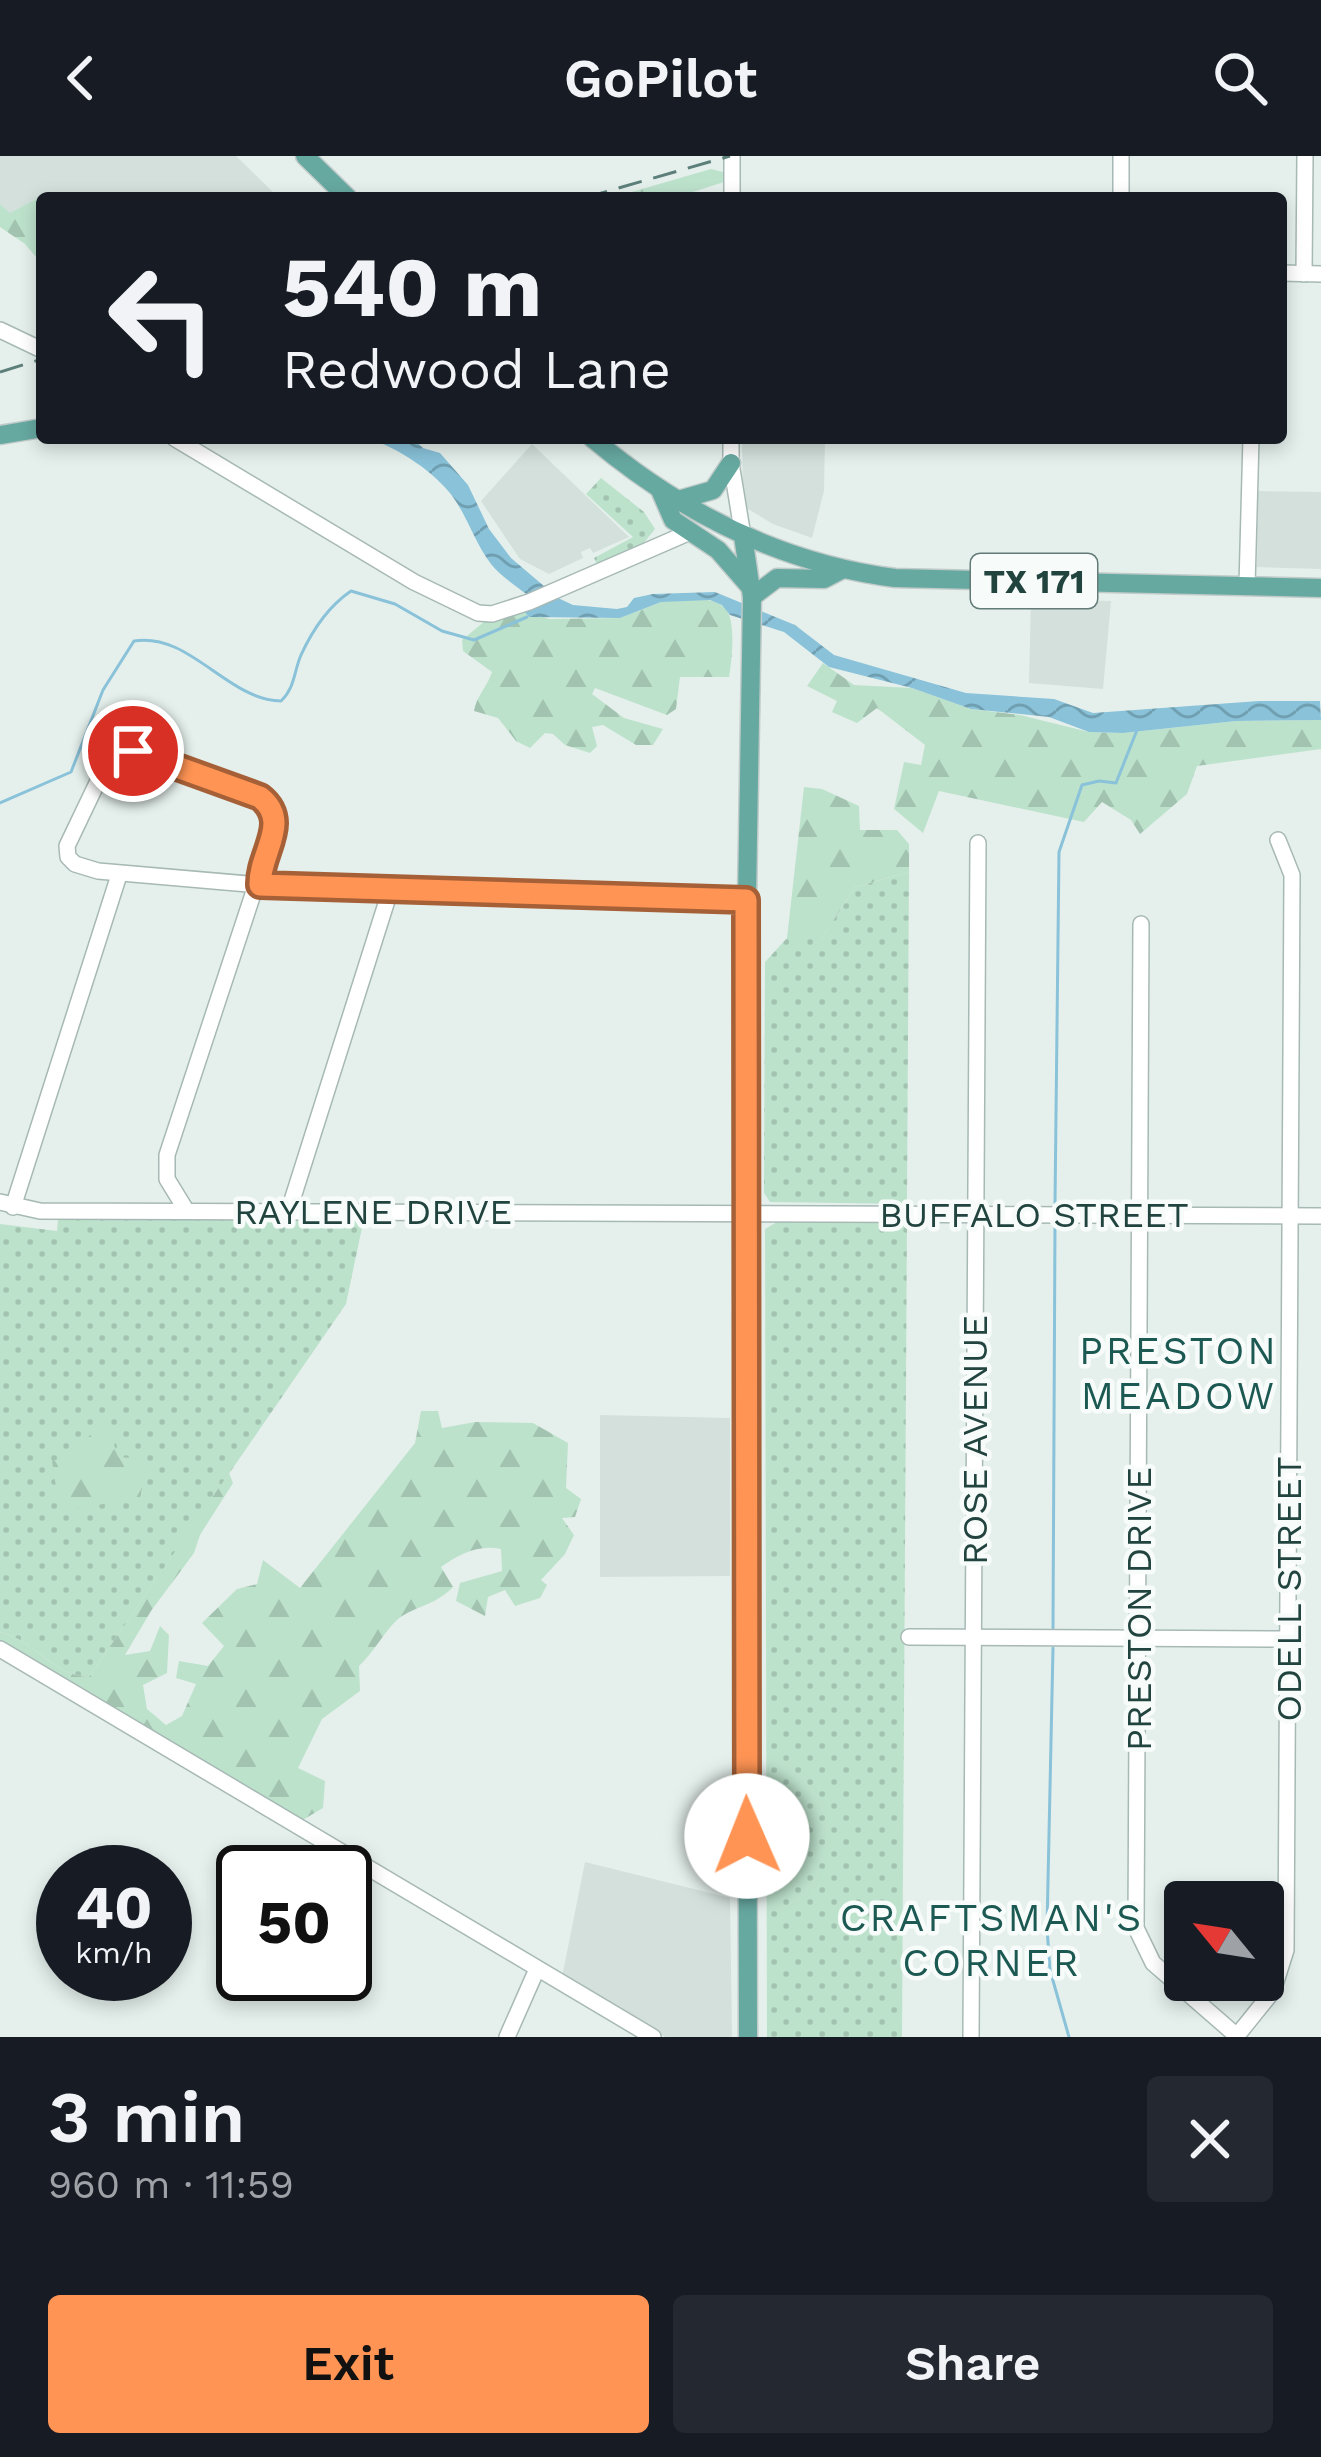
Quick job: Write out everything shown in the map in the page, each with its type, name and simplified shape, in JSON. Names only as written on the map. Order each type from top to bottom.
[{"type":"main road","points":[[305,156],[342,192]]},
{"type":"main road","points":[[0,436],[36,429]]},
{"type":"main road","name":"TX 171","points":[[600,444],[668,495],[743,536],[792,556],[843,569],[895,578],[1321,588]]},
{"type":"main road","points":[[731,463],[713,490],[668,495],[673,520],[718,550],[752,593]]},
{"type":"main road","points":[[743,536],[752,593],[746,900],[748,2037]]},
{"type":"main road","points":[[752,593],[777,578],[824,579],[843,569]]},
{"type":"street","points":[[732,192],[733,156]]},
{"type":"street","points":[[1121,156],[1121,192]]},
{"type":"street","points":[[1305,156],[1312,274]]},
{"type":"street","points":[[0,330],[36,347]]},
{"type":"street","points":[[184,444],[464,608],[492,614],[690,532]]},
{"type":"street","points":[[731,444],[743,536]]},
{"type":"street","points":[[1247,586],[1251,444]]},
{"type":"street","points":[[186,1210],[167,1179],[167,1155],[258,885],[276,816],[260,797],[133,751],[118,752],[109,758],[68,846],[68,857],[75,864],[118,875],[258,885],[746,900]]},
{"type":"street","name":"ODELL STREET","points":[[1237,2037],[1273,1991],[1286,1950],[1292,874],[1278,840]]},
{"type":"street","name":"ROSE AVENUE","points":[[971,2037],[978,843]]},
{"type":"street","points":[[6,1205],[118,875]]},
{"type":"street","points":[[289,1210],[391,888]]},
{"type":"street","name":"PRESTON DRIVE","points":[[1142,924],[1136,1928],[1153,1963],[1237,2037]]},
{"type":"street","name":"RAYLENE DRIVE","points":[[6,1205],[40,1211],[747,1212]]},
{"type":"street","name":"BUFFALO STREET","points":[[747,1212],[1321,1216]]},
{"type":"street","points":[[909,1636],[1288,1639]]},
{"type":"street","points":[[0,1649],[652,2037]]},
{"type":"street","points":[[507,2037],[537,1969]]},
{"type":"shaded area","points":[[0,156],[236,156],[273,192],[36,192],[36,200],[10,214],[0,204]]},
{"type":"shaded area","points":[[532,444],[629,537],[593,553],[590,548],[581,552],[583,558],[549,574],[520,559],[481,501]]},
{"type":"shaded area","points":[[742,444],[825,444],[824,491],[812,538],[773,524],[743,506]]},
{"type":"shaded area","points":[[1258,491],[1321,492],[1321,569],[1257,567]]},
{"type":"shaded area","points":[[1031,599],[1111,601],[1103,689],[1029,683]]},
{"type":"shaded area","points":[[600,1415],[730,1418],[730,1576],[600,1577]]},
{"type":"shaded area","points":[[585,1862],[730,1898],[732,2037],[665,2037],[562,1977]]},
{"type":"green space","points":[[711,169],[727,173],[724,182],[693,192],[632,192]]},
{"type":"green space","points":[[36,199],[36,257],[0,227],[0,204],[10,213]]},
{"type":"green space","points":[[601,478],[644,512],[655,529],[642,545],[598,566],[594,558],[633,537],[586,494]]},
{"type":"green space","points":[[698,598],[720,604],[729,615],[729,677],[680,677],[676,709],[667,715],[595,688],[592,694],[624,718],[663,729],[653,745],[636,745],[603,725],[592,727],[597,746],[590,753],[545,733],[530,748],[516,741],[498,718],[474,711],[492,672],[463,651],[462,640],[485,621],[523,610],[549,619],[620,618],[661,602]]},
{"type":"green space","points":[[823,663],[854,685],[912,688],[971,709],[1089,732],[1321,720],[1321,749],[1197,766],[1187,794],[1140,834],[1131,820],[1102,802],[1084,822],[939,791],[923,833],[894,809],[904,762],[921,765],[925,745],[877,708],[857,723],[832,712],[837,701],[807,686]]},
{"type":"green space","points":[[804,787],[822,789],[859,806],[860,830],[897,830],[909,844],[909,872],[855,887],[822,938],[787,938]]},
{"type":"green space","points":[[909,872],[907,1204],[770,1202],[764,1193],[765,962],[787,938],[822,938],[855,887]]},
{"type":"green space","points":[[364,1218],[346,1304],[89,1677],[65,1671],[0,1632],[0,1224],[57,1231],[58,1219]]},
{"type":"green space","points":[[777,1222],[907,1222],[902,2037],[767,2037],[765,1229]]},
{"type":"green space","points":[[421,1411],[438,1411],[442,1428],[475,1422],[533,1423],[568,1443],[566,1488],[581,1499],[575,1517],[562,1518],[574,1535],[565,1554],[541,1580],[547,1585],[540,1598],[515,1606],[505,1590],[488,1597],[485,1616],[456,1601],[460,1583],[502,1571],[501,1549],[470,1551],[441,1567],[453,1587],[396,1621],[359,1666],[360,1691],[322,1719],[298,1768],[325,1781],[323,1808],[301,1821],[0,1644],[0,1632],[65,1671],[89,1677],[229,1473],[233,1483],[194,1553],[125,1655],[150,1651],[160,1626],[169,1635],[167,1673],[143,1685],[147,1709],[166,1725],[182,1716],[196,1684],[176,1678],[179,1661],[208,1666],[224,1646],[202,1623],[237,1589],[257,1584],[263,1560],[300,1588],[415,1443]]},
{"type":"green space","points":[[101,1423],[125,1428],[114,1444],[118,1457],[143,1459],[147,1464],[140,1497],[71,1510],[58,1499],[52,1461],[72,1455]]},
{"type":"water","points":[[382,444],[419,444],[440,453],[468,485],[489,529],[511,558],[573,605],[617,609],[627,607],[634,598],[653,594],[715,592],[795,625],[834,655],[966,693],[1054,699],[1093,713],[1320,701],[1321,720],[1089,732],[1049,717],[971,709],[829,667],[784,632],[730,615],[710,600],[661,602],[620,618],[529,617],[523,610],[535,601],[491,564],[445,488]]},
{"type":"waterway","points":[[0,803],[71,772],[103,690],[134,641],[173,646],[243,690],[281,701],[316,628],[351,591],[395,604],[442,631],[474,640],[527,617]]},
{"type":"waterway","points":[[1055,1203],[1059,852],[1082,785],[1116,783],[1137,730]]},
{"type":"waterway","points":[[1053,1628],[1055,1224]]},
{"type":"waterway","points":[[1053,1648],[1047,1928],[1050,1970],[1069,2037]]},
{"type":"railway","points":[[605,192],[730,156]]},
{"type":"railway","points":[[0,372],[36,361]]},
{"type":"district","name":"PRESTON MEADOW","points":[[1179,1372]]},
{"type":"district","name":"CRAFTSMAN'S CORNER","points":[[992,1940]]},
{"type":"route","points":[[133,751],[260,797],[270,805],[275,827],[260,885],[746,900],[747,1836]]}]
